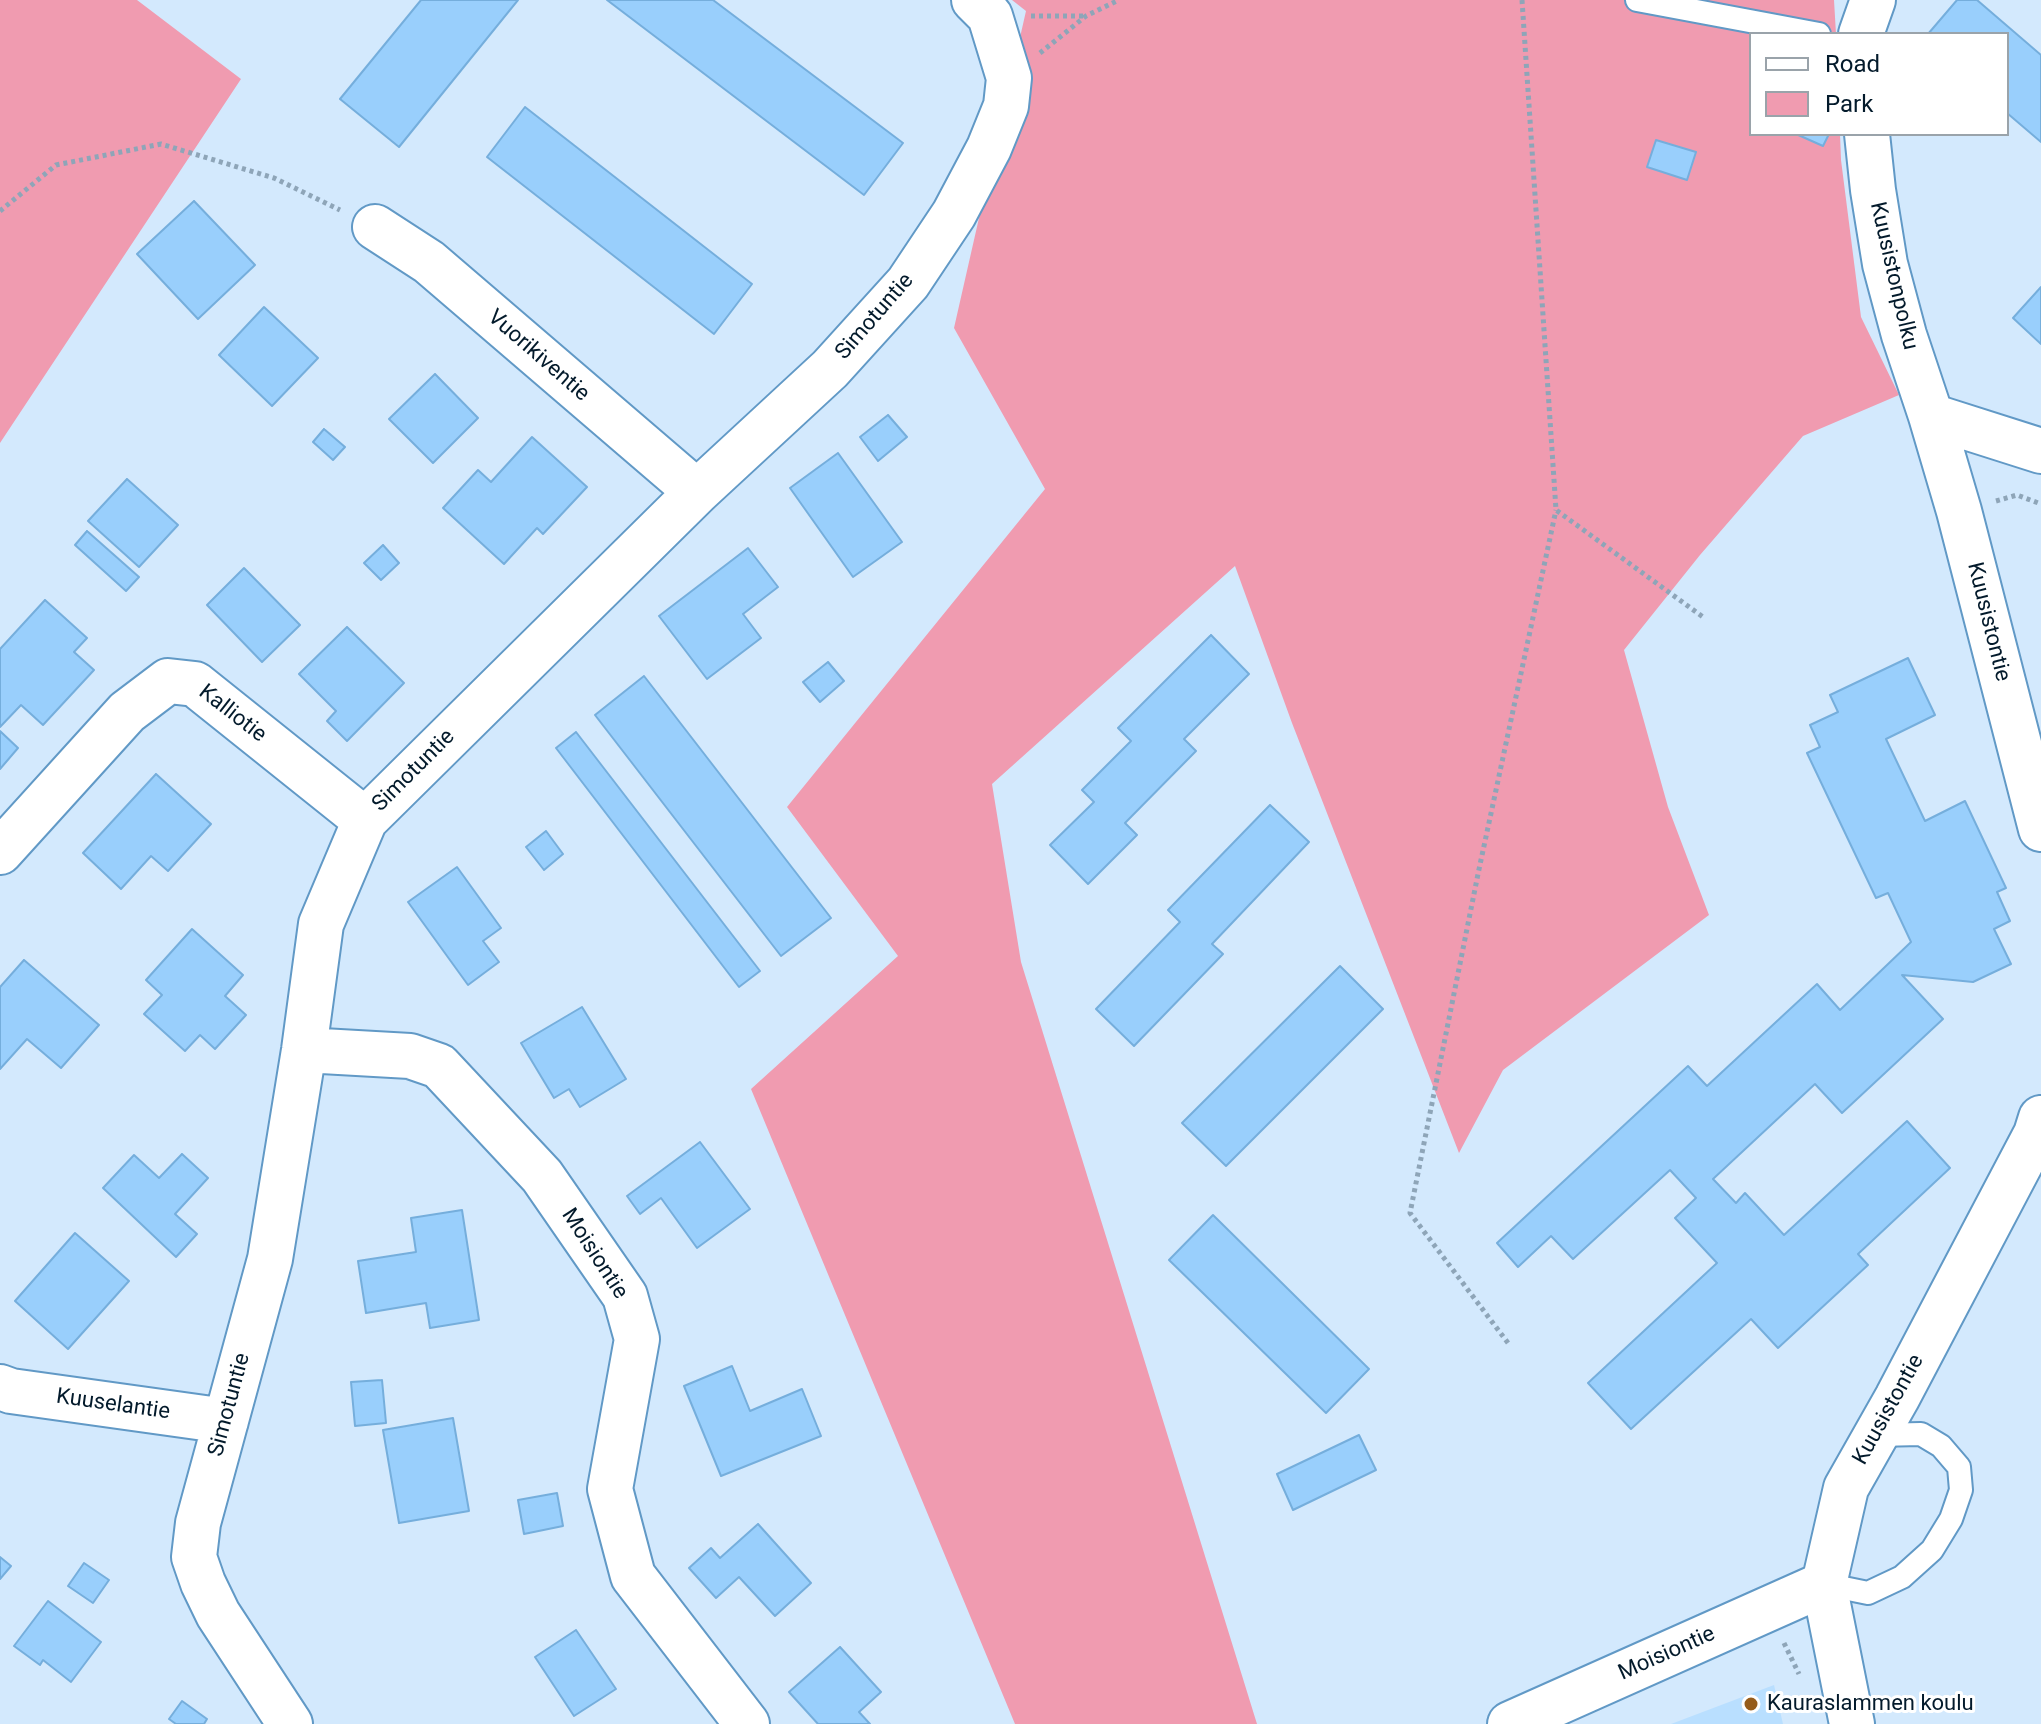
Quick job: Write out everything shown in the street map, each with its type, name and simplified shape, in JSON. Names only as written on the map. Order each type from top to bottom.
[{"type":"street","points":[[1862,32],[1873,0]]},
{"type":"street","points":[[982,8],[1009,78]]},
{"type":"street","name":"Simotuntie","points":[[290,1724],[218,1614],[194,1557],[198,1523],[270,1259],[321,924],[365,820],[697,492],[830,369],[908,283],[954,214],[989,148],[1006,106],[1009,78]]},
{"type":"street","name":"Kuusistonpolku","points":[[1867,136],[1885,264],[1931,416]]},
{"type":"street","name":"Vuorikiventie","points":[[375,227],[429,262],[697,492]]},
{"type":"street","points":[[1931,416],[2041,451]]},
{"type":"street","name":"Kuusistontie","points":[[1931,416],[1959,511],[2041,829]]},
{"type":"street","name":"Kalliotie","points":[[0,852],[127,712],[168,681],[195,684],[365,820]]},
{"type":"street","name":"Moisiontie","points":[[304,1050],[410,1056],[439,1066],[542,1176],[625,1296],[637,1339],[610,1489],[633,1576],[747,1724]]},
{"type":"street","name":"Kuusistontie","points":[[1852,1724],[1824,1584],[1846,1488],[2036,1134],[2041,1118]]},
{"type":"street","name":"Kuuselantie","points":[[0,1387],[226,1421]]},
{"type":"street","name":"Moisiontie","points":[[1510,1724],[1824,1584]]},
{"type":"lane","points":[[1637,0],[1808,32]]},
{"type":"lane","points":[[1824,1584],[1868,1593],[1902,1577],[1932,1550],[1951,1519],[1961,1490],[1959,1467],[1941,1446],[1921,1434],[1876,1435]]},
{"type":"path","points":[[1009,78],[1086,16],[1119,0]]},
{"type":"path","points":[[1508,1343],[1410,1213],[1556,510],[1522,0]]},
{"type":"path","points":[[982,8],[1086,16]]},
{"type":"path","points":[[0,211],[56,165],[161,144],[274,178],[375,227]]},
{"type":"path","points":[[1556,510],[1703,617]]},
{"type":"path","points":[[1767,1610],[1803,1683]]},
{"type":"shaded area","name":"Kauraslammen koulu","points":[[1774,1685],[1783,1724],[1671,1724]]},
{"type":"green space","points":[[0,0],[137,0],[241,79],[0,443]]},
{"type":"green space","points":[[1012,0],[1834,0],[1836,32],[1749,32],[1749,136],[1840,136],[1861,317],[1899,395],[1803,436],[1700,555],[1624,650],[1668,807],[1709,915],[1503,1070],[1459,1153],[1292,723],[1235,566],[992,784],[1021,962],[1257,1724],[1015,1724],[751,1089],[898,956],[787,807],[1045,489],[954,328],[1026,11]]},
{"type":"building","points":[[421,0],[518,0],[399,147],[340,99]]},
{"type":"building","points":[[607,0],[713,0],[903,143],[864,195]]},
{"type":"building","points":[[1957,0],[1977,0],[2041,55],[2041,142],[2009,115],[2009,32],[1930,32]]},
{"type":"building","points":[[525,107],[752,284],[714,334],[487,157]]},
{"type":"building","points":[[1800,136],[1828,136],[1823,146]]},
{"type":"building","points":[[1656,140],[1696,152],[1687,180],[1647,167]]},
{"type":"building","points":[[194,201],[255,265],[198,319],[137,254]]},
{"type":"building","points":[[2041,287],[2041,344],[2013,318]]},
{"type":"building","points":[[264,307],[318,358],[272,406],[219,355]]},
{"type":"building","points":[[435,374],[478,418],[433,463],[389,419]]},
{"type":"building","points":[[888,415],[907,437],[878,461],[860,437]]},
{"type":"building","points":[[324,429],[345,447],[333,460],[313,442]]},
{"type":"building","points":[[532,437],[587,487],[543,534],[537,528],[504,564],[443,508],[478,470],[491,482]]},
{"type":"building","points":[[838,453],[902,542],[853,577],[790,488]]},
{"type":"building","points":[[127,479],[178,525],[139,567],[88,521]]},
{"type":"building","points":[[87,531],[139,577],[126,591],[75,545]]},
{"type":"building","points":[[383,545],[399,563],[381,580],[364,563]]},
{"type":"building","points":[[748,548],[778,587],[743,614],[761,638],[707,679],[659,616]]},
{"type":"building","points":[[244,568],[300,625],[262,662],[207,605]]},
{"type":"building","points":[[45,600],[87,638],[74,652],[94,670],[43,725],[21,705],[0,727],[0,649]]},
{"type":"building","points":[[347,627],[404,683],[347,741],[327,721],[336,711],[299,674]]},
{"type":"building","points":[[1211,635],[1249,674],[1184,739],[1196,751],[1125,823],[1137,835],[1088,884],[1050,845],[1094,802],[1082,790],[1131,741],[1118,728]]},
{"type":"building","points":[[1908,658],[1935,715],[1886,739],[1925,821],[1965,801],[2006,888],[1997,892],[2010,921],[1994,929],[2011,964],[1973,982],[1902,975],[1943,1019],[1842,1113],[1815,1084],[1713,1179],[1736,1203],[1745,1193],[1784,1235],[1907,1121],[1950,1168],[1858,1254],[1868,1265],[1778,1348],[1751,1319],[1631,1429],[1588,1383],[1717,1263],[1675,1218],[1696,1198],[1670,1170],[1573,1259],[1551,1236],[1518,1267],[1497,1243],[1688,1066],[1707,1086],[1817,984],[1840,1010],[1911,942],[1888,893],[1876,898],[1807,753],[1820,747],[1810,725],[1838,712],[1830,695]]},
{"type":"building","points":[[828,662],[844,681],[820,702],[803,682]]},
{"type":"building","points":[[644,676],[831,918],[781,956],[595,715]]},
{"type":"building","points":[[0,731],[18,748],[0,769]]},
{"type":"building","points":[[576,732],[760,971],[739,987],[556,748]]},
{"type":"building","points":[[156,774],[211,824],[168,871],[151,856],[121,889],[83,853]]},
{"type":"building","points":[[1270,805],[1309,842],[1212,944],[1223,954],[1134,1046],[1096,1009],[1180,922],[1168,910]]},
{"type":"building","points":[[546,831],[563,854],[544,870],[526,847]]},
{"type":"building","points":[[457,867],[501,928],[483,941],[499,962],[468,985],[408,902]]},
{"type":"building","points":[[192,929],[243,975],[225,996],[246,1015],[215,1049],[200,1035],[185,1051],[144,1014],[162,995],[146,980]]},
{"type":"building","points":[[24,960],[99,1025],[61,1068],[27,1039],[0,1069],[0,987]]},
{"type":"building","points":[[1340,966],[1383,1009],[1226,1166],[1182,1123]]},
{"type":"building","points":[[582,1007],[626,1079],[580,1107],[569,1089],[554,1098],[521,1043]]},
{"type":"building","points":[[700,1142],[750,1209],[697,1248],[661,1198],[640,1214],[627,1196]]},
{"type":"building","points":[[182,1154],[208,1178],[175,1214],[197,1234],[176,1257],[103,1188],[134,1155],[159,1178]]},
{"type":"building","points":[[462,1210],[479,1320],[430,1328],[426,1303],[366,1313],[358,1261],[416,1252],[411,1218]]},
{"type":"building","points":[[1213,1215],[1369,1369],[1326,1413],[1169,1260]]},
{"type":"building","points":[[75,1233],[129,1281],[68,1349],[15,1301]]},
{"type":"building","points":[[732,1366],[750,1411],[802,1389],[821,1436],[721,1476],[684,1386]]},
{"type":"building","points":[[382,1380],[386,1423],[355,1426],[351,1382]]},
{"type":"building","points":[[453,1418],[469,1511],[399,1523],[383,1430]]},
{"type":"building","points":[[1359,1435],[1376,1470],[1293,1510],[1277,1474]]},
{"type":"building","points":[[557,1493],[563,1526],[524,1534],[518,1500]]},
{"type":"building","points":[[758,1524],[811,1583],[775,1616],[739,1577],[716,1598],[689,1568],[711,1548],[720,1558]]},
{"type":"building","points":[[0,1557],[11,1566],[0,1579]]},
{"type":"building","points":[[84,1563],[109,1580],[93,1603],[68,1586]]},
{"type":"building","points":[[48,1601],[101,1642],[71,1682],[43,1660],[40,1665],[14,1646]]},
{"type":"building","points":[[576,1630],[616,1689],[574,1716],[535,1657]]},
{"type":"building","points":[[840,1647],[881,1692],[859,1712],[870,1724],[818,1724],[789,1692]]},
{"type":"building","points":[[182,1701],[207,1719],[204,1724],[176,1724],[169,1719]]},
{"type":"place","name":"Kauraslammen koulu","points":[[1751,1704]]}]
